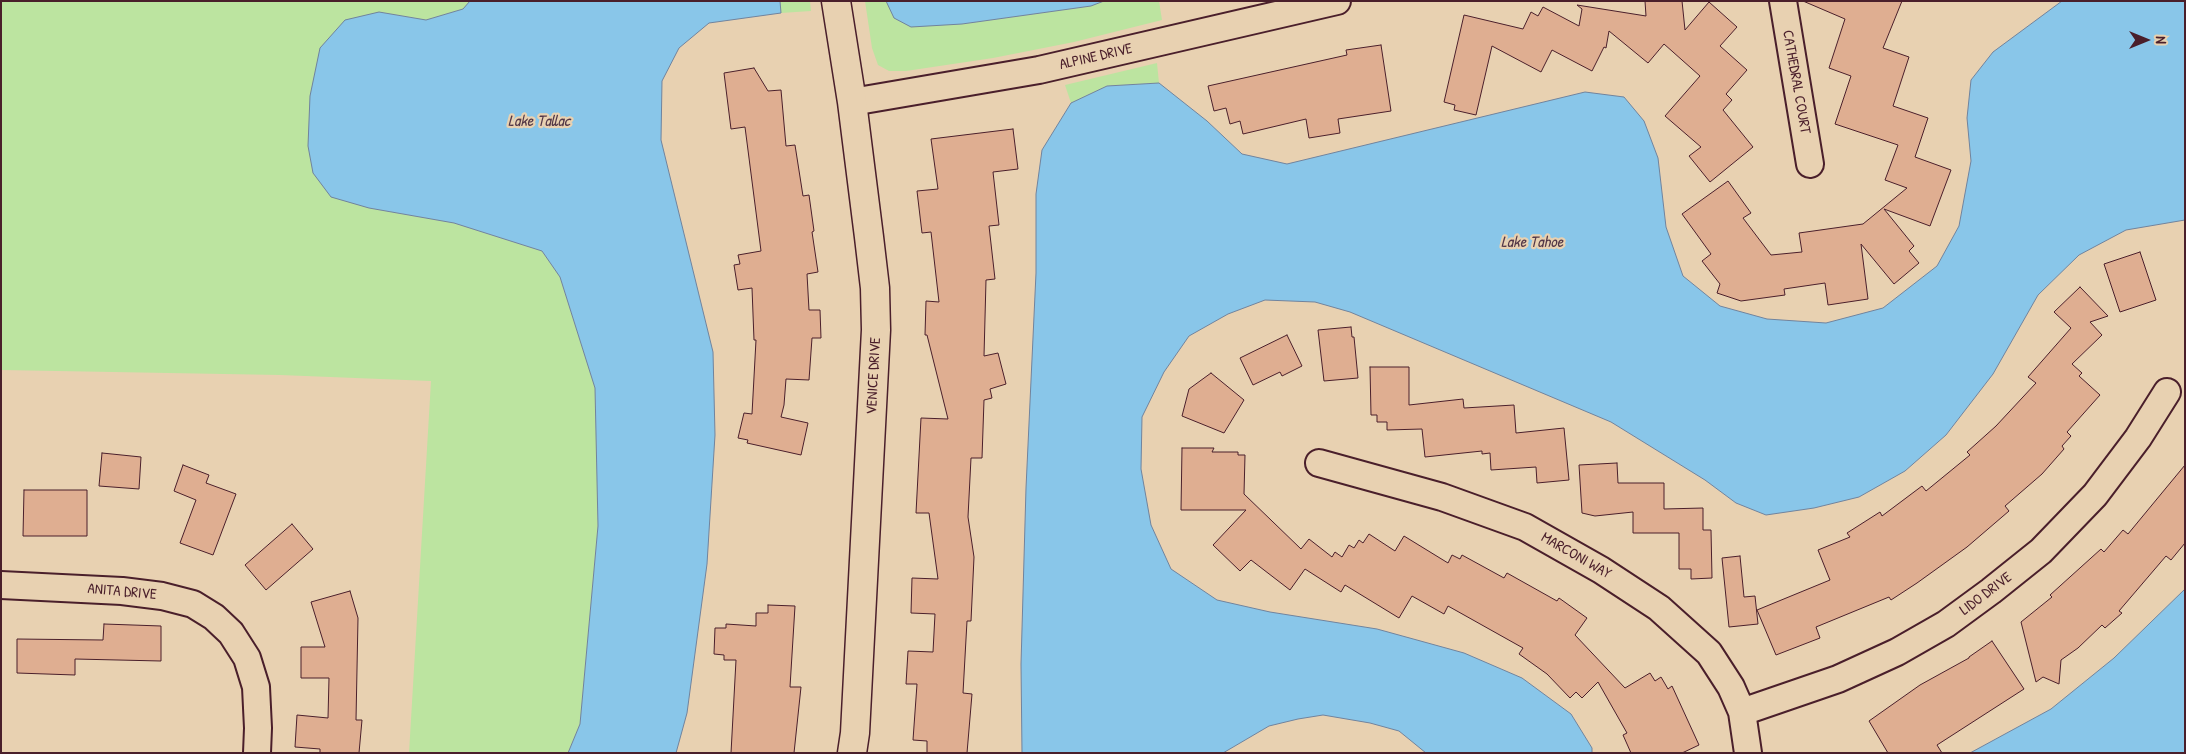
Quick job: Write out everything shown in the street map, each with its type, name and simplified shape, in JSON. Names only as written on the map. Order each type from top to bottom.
[{"type":"street","name":"VENICE DRIVE","points":[[836,1],[852,102],[874,279],[876,330],[855,733],[852,753]]},
{"type":"street","name":"ALPINE DRIVE","points":[[852,102],[1039,70],[1337,1]]},
{"type":"street","name":"CATHEDRAL COURT","points":[[1783,1],[1810,164]]},
{"type":"street","name":"LIDO DRIVE","points":[[1742,712],[1838,679],[1897,652],[1946,624],[1991,592],[2041,551],[2095,495],[2138,438],[2167,392]]},
{"type":"street","name":"MARCONI WAY","points":[[1319,463],[1442,497],[1525,526],[1602,570],[1659,608],[1709,653],[1731,687],[1742,712],[1748,753]]},
{"type":"street","name":"ANITA DRIVE","points":[[1,585],[122,590],[162,596],[193,604],[214,617],[231,633],[247,658],[256,687],[257,753]]},
{"type":"green space","points":[[1,1],[470,1],[463,9],[426,20],[379,12],[369,208],[454,223],[542,251],[560,277],[595,388],[598,526],[580,724],[568,753],[409,753],[431,381],[280,375],[1,370]]},
{"type":"green space","points":[[780,1],[810,1],[811,11],[781,13]]},
{"type":"green space","points":[[865,1],[886,1],[962,24],[1091,6],[1104,1],[1159,1],[1162,20],[1074,42],[993,58],[906,71],[889,71],[878,65],[872,48]]},
{"type":"green space","points":[[1157,63],[1159,83],[1107,86],[1071,103],[1065,85]]},
{"type":"water","name":"Lake Tallac","points":[[470,1],[780,1],[781,13],[709,23],[679,48],[662,81],[661,140],[713,352],[715,435],[707,564],[687,713],[676,753],[568,753],[580,724],[598,526],[595,388],[560,277],[542,251],[454,223],[369,208],[331,197],[313,173],[308,146],[310,96],[320,48],[345,20],[379,12],[426,20],[463,9]]},
{"type":"water","points":[[886,1],[1104,1],[1091,6],[962,24],[911,27],[894,18]]},
{"type":"water","name":"Lake Tahoe","points":[[2062,1],[2185,1],[2185,220],[2126,230],[2079,255],[2038,295],[1993,374],[1946,435],[1905,471],[1859,497],[1814,508],[1766,515],[1736,503],[1705,480],[1611,422],[1350,312],[1315,302],[1265,300],[1228,314],[1189,336],[1164,372],[1142,417],[1141,469],[1151,525],[1171,569],[1217,600],[1270,612],[1377,629],[1464,653],[1522,678],[1571,714],[1592,748],[1592,753],[1426,753],[1399,731],[1370,723],[1323,715],[1269,726],[1223,753],[1022,753],[1021,664],[1026,488],[1036,273],[1036,194],[1042,150],[1071,103],[1107,86],[1159,83],[1207,121],[1242,154],[1287,164],[1585,92],[1624,97],[1644,121],[1658,158],[1666,227],[1683,276],[1720,306],[1767,319],[1826,323],[1883,308],[1937,266],[1959,226],[1971,161],[1967,118],[1971,80],[1993,52]]},
{"type":"water","points":[[2185,589],[2185,753],[1970,753],[2051,709],[2114,658]]},
{"type":"building","points":[[1645,1],[1682,1],[1685,30],[1709,2],[1737,27],[1720,46],[1747,70],[1726,94],[1732,100],[1723,110],[1753,147],[1710,182],[1689,156],[1701,147],[1665,116],[1700,76],[1664,44],[1648,63],[1609,31],[1606,48],[1604,47],[1592,71],[1552,50],[1541,72],[1492,46],[1476,115],[1454,110],[1455,105],[1444,102],[1464,15],[1523,29],[1531,12],[1538,16],[1543,7],[1579,26],[1582,9],[1577,5],[1646,16]]},
{"type":"building","points":[[1803,1],[1902,1],[1883,48],[1909,57],[1893,106],[1928,118],[1915,157],[1951,170],[1930,226],[1884,209],[1914,246],[1909,251],[1919,263],[1894,284],[1861,244],[1868,299],[1828,305],[1825,283],[1784,289],[1785,295],[1741,301],[1717,293],[1720,284],[1702,261],[1711,254],[1682,214],[1728,181],[1751,213],[1743,218],[1771,255],[1802,252],[1799,233],[1863,224],[1907,188],[1885,180],[1898,145],[1835,124],[1851,76],[1829,68],[1845,19]]},
{"type":"building","points":[[1381,45],[1391,111],[1338,119],[1340,133],[1309,138],[1306,119],[1243,134],[1240,121],[1230,124],[1226,108],[1214,111],[1208,86],[1347,55],[1346,50]]},
{"type":"building","points":[[754,68],[768,91],[781,90],[786,146],[795,145],[803,196],[809,195],[814,231],[812,232],[818,272],[807,274],[809,310],[820,310],[821,338],[812,338],[809,380],[786,379],[781,417],[808,423],[801,455],[747,443],[748,440],[738,438],[744,413],[752,414],[756,340],[754,340],[752,288],[738,290],[734,265],[740,264],[738,255],[761,251],[745,127],[731,129],[724,73]]},
{"type":"building","points":[[1013,129],[1018,169],[993,172],[999,225],[989,226],[995,279],[986,280],[984,356],[998,353],[1006,384],[990,389],[992,398],[984,400],[982,458],[971,458],[968,517],[974,557],[971,621],[967,621],[963,693],[972,694],[967,753],[927,753],[927,741],[913,740],[917,684],[906,684],[908,651],[933,652],[935,614],[911,613],[912,578],[938,579],[929,513],[916,513],[921,418],[948,419],[927,335],[925,335],[926,301],[939,302],[931,232],[922,233],[917,191],[938,189],[931,139]]},
{"type":"building","points":[[2140,252],[2156,300],[2120,312],[2104,264]]},
{"type":"building","points":[[2080,287],[2108,316],[2090,322],[2102,335],[2072,364],[2082,373],[2079,376],[2100,395],[2067,432],[2071,436],[2062,446],[2064,449],[2042,474],[2005,506],[2009,511],[1967,547],[1917,583],[1891,600],[1889,597],[1816,627],[1820,638],[1776,655],[1757,610],[1830,580],[1818,550],[1850,537],[1847,533],[1880,512],[1882,516],[1922,486],[1926,491],[1970,455],[1967,452],[1996,426],[2036,383],[2028,377],[2071,328],[2054,312]]},
{"type":"building","points":[[1351,327],[1352,337],[1354,337],[1358,378],[1324,381],[1318,330]]},
{"type":"building","points":[[1287,335],[1302,366],[1282,376],[1280,372],[1253,385],[1240,358]]},
{"type":"building","points":[[1370,367],[1409,367],[1409,405],[1463,399],[1464,408],[1514,405],[1516,433],[1564,428],[1569,480],[1537,483],[1536,467],[1491,470],[1490,453],[1482,454],[1482,451],[1425,457],[1422,429],[1387,430],[1387,422],[1377,422],[1377,415],[1371,415]]},
{"type":"building","points":[[1211,373],[1244,400],[1224,433],[1182,416],[1189,389]]},
{"type":"building","points":[[1182,448],[1214,448],[1212,452],[1238,452],[1238,455],[1245,455],[1244,494],[1301,549],[1309,539],[1332,557],[1335,552],[1342,557],[1349,545],[1354,548],[1359,540],[1363,543],[1369,534],[1395,551],[1404,536],[1448,563],[1452,555],[1460,559],[1462,555],[1504,578],[1507,573],[1557,601],[1559,598],[1587,618],[1575,635],[1625,688],[1650,673],[1655,681],[1661,677],[1668,689],[1672,686],[1699,745],[1682,753],[1631,753],[1623,735],[1627,733],[1598,682],[1582,698],[1576,692],[1570,698],[1547,674],[1519,654],[1523,648],[1448,606],[1444,614],[1412,596],[1399,618],[1345,585],[1341,592],[1305,569],[1290,590],[1251,560],[1240,571],[1213,545],[1246,510],[1181,510]]},
{"type":"building","points":[[102,453],[141,457],[139,489],[99,486]]},
{"type":"building","points":[[1617,463],[1618,483],[1664,483],[1664,509],[1703,508],[1703,530],[1711,530],[1712,578],[1691,579],[1691,569],[1679,569],[1679,533],[1633,533],[1633,512],[1595,516],[1582,513],[1579,465]]},
{"type":"building","points":[[183,465],[209,475],[206,483],[236,494],[213,555],[180,543],[196,500],[174,491]]},
{"type":"building","points":[[2185,465],[2185,543],[2171,560],[2166,556],[2119,611],[2122,613],[2105,628],[2102,625],[2078,648],[2061,660],[2059,684],[2043,677],[2036,682],[2021,622],[2052,597],[2050,595],[2101,549],[2104,552],[2123,530],[2128,534]]},
{"type":"building","points":[[24,490],[87,490],[87,536],[23,536]]},
{"type":"building","points":[[292,524],[313,549],[266,590],[245,565]]},
{"type":"building","points":[[1740,556],[1744,597],[1755,596],[1758,624],[1729,627],[1722,558]]},
{"type":"building","points":[[350,591],[358,618],[356,720],[362,720],[359,753],[320,753],[320,749],[295,747],[297,715],[328,718],[329,678],[301,678],[301,647],[325,647],[311,602]]},
{"type":"building","points":[[768,605],[795,606],[790,687],[801,687],[794,753],[731,753],[736,660],[724,660],[724,655],[714,654],[715,628],[726,628],[726,624],[756,626],[756,613],[768,613]]},
{"type":"building","points":[[104,624],[161,626],[161,661],[75,659],[75,675],[17,673],[17,639],[103,640]]},
{"type":"building","points":[[1992,641],[2024,689],[1937,745],[1942,753],[1888,753],[1869,721],[1920,685],[1969,658]]}]
